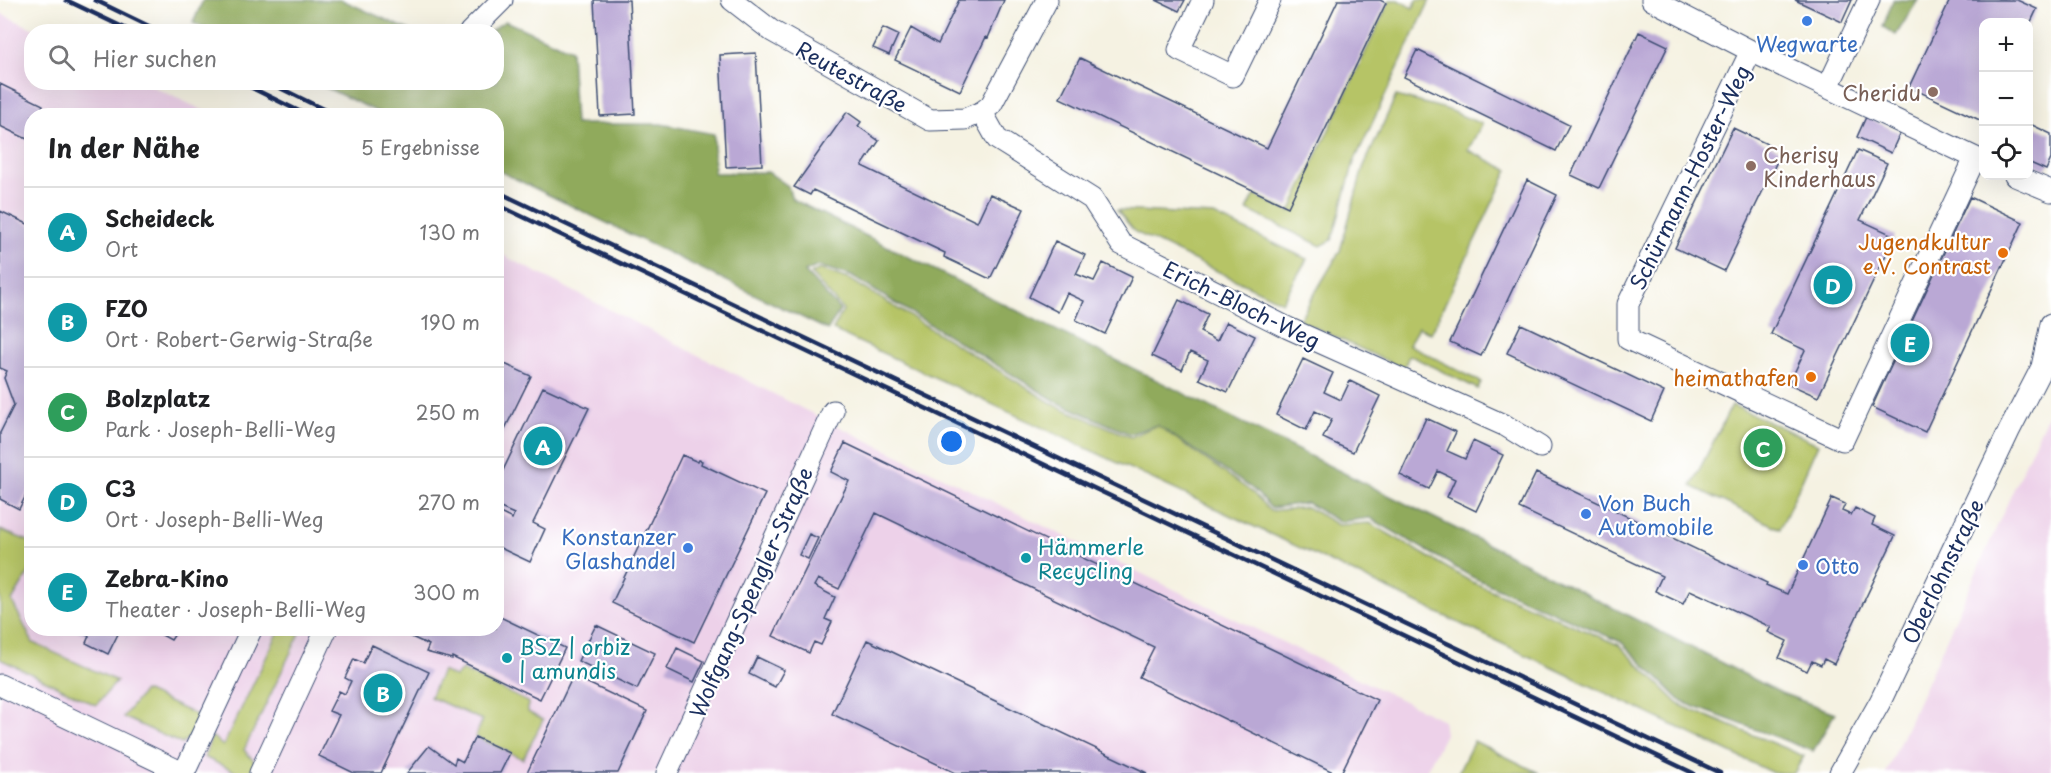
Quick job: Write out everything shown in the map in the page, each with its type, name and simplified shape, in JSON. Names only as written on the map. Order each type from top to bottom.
[{"type":"street","points":[[478,24],[502,0]]},
{"type":"street","name":"Reutestraße","points":[[732,0],[772,31],[930,120],[965,118],[982,112]]},
{"type":"street","points":[[982,112],[991,105],[1047,0]]},
{"type":"street","points":[[1203,0],[1179,50],[1233,76],[1270,0]]},
{"type":"street","points":[[1652,0],[1750,51],[1979,160]]},
{"type":"street","points":[[1828,87],[1869,0]]},
{"type":"street","name":"Schürmann-Hoster-Weg","points":[[1750,51],[1628,304],[1628,339],[1843,440],[1979,160]]},
{"type":"street","name":"Erich-Bloch-Weg","points":[[982,112],[997,139],[1092,199],[1121,244],[1288,328],[1506,426],[1540,447]]},
{"type":"street","points":[[2026,180],[2051,190]]},
{"type":"street","name":"Oberlohnstraße","points":[[1840,773],[1880,702],[1941,569],[2046,361],[2051,324]]},
{"type":"street","name":"Wolfgang-Spengler-Straße","points":[[667,773],[704,697],[833,411]]},
{"type":"street","points":[[0,685],[184,773],[248,636]]},
{"type":"street","points":[[260,773],[323,636]]},
{"type":"shaded area","points":[[0,13],[24,24],[24,90],[160,90],[198,108],[24,108],[24,636],[504,636],[504,256],[807,411],[1443,720],[1445,734],[1425,773],[0,773]]},
{"type":"shaded area","points":[[2051,408],[2051,773],[1886,773],[2034,444]]},
{"type":"green space","points":[[203,0],[342,0],[395,24],[195,24],[193,23]]},
{"type":"green space","points":[[1390,0],[1398,0],[1413,8],[1417,0],[1430,0],[1354,162],[1332,240],[1321,246],[1247,210],[1255,195],[1290,212]]},
{"type":"green space","points":[[1893,0],[1918,0],[1896,35],[1883,27]]},
{"type":"green space","points":[[505,21],[571,50],[575,124],[661,124],[714,134],[714,173],[768,172],[788,186],[792,199],[1505,553],[1781,693],[1835,713],[1813,751],[1682,702],[1621,642],[1472,577],[1370,518],[1339,522],[1307,503],[1271,508],[1254,490],[1157,425],[1130,434],[1057,402],[851,276],[818,266],[805,272],[840,310],[828,330],[504,173],[504,108],[369,108],[331,90],[504,90],[504,24],[500,24]]},
{"type":"green space","points":[[1396,96],[1446,109],[1482,124],[1468,150],[1508,170],[1431,333],[1418,327],[1409,345],[1481,382],[1478,389],[1409,355],[1404,369],[1299,320],[1340,251],[1363,168]]},
{"type":"green space","points":[[1117,210],[1214,215],[1307,259],[1282,302],[1135,232]]},
{"type":"green space","points":[[819,269],[851,280],[1055,405],[1131,437],[1157,425],[1253,493],[1270,511],[1307,507],[1338,525],[1370,523],[1470,581],[1619,645],[1680,705],[1804,756],[1794,773],[1773,773],[1388,589],[833,330],[843,310],[811,274]]},
{"type":"green space","points":[[1732,405],[1818,444],[1780,529],[1691,486]]},
{"type":"green space","points":[[0,530],[24,539],[24,581],[12,601],[24,625],[24,636],[30,636],[33,643],[117,681],[96,705],[0,659]]},
{"type":"green space","points":[[277,636],[299,636],[244,750],[255,762],[250,773],[238,773],[204,757],[212,736],[223,746]]},
{"type":"green space","points":[[462,670],[528,702],[528,712],[543,720],[523,759],[475,737],[482,720],[430,697],[442,671],[455,677]]},
{"type":"green space","points":[[144,691],[201,717],[195,731],[182,744],[123,717]]},
{"type":"green space","points":[[1474,741],[1539,773],[1458,773]]},
{"type":"building","points":[[594,0],[629,0],[635,114],[600,116]]},
{"type":"building","points":[[959,0],[1004,0],[988,38],[986,37],[960,91],[895,60],[911,28],[938,44]]},
{"type":"building","points":[[1156,0],[1185,0],[1179,11]]},
{"type":"building","points":[[1338,0],[1380,0],[1386,3],[1288,207],[1060,98],[1080,58],[1267,148]]},
{"type":"building","points":[[1795,0],[1852,0],[1842,22]]},
{"type":"building","points":[[1950,0],[2017,0],[2037,9],[2033,18],[1979,18],[1979,120],[1909,87]]},
{"type":"building","points":[[883,28],[898,35],[889,55],[873,48]]},
{"type":"building","points":[[1639,32],[1668,46],[1599,188],[1571,175]]},
{"type":"building","points":[[1417,50],[1569,125],[1556,151],[1404,77]]},
{"type":"building","points":[[756,53],[762,165],[726,167],[720,55]]},
{"type":"building","points":[[0,84],[43,105],[42,108],[24,108],[24,138],[0,126]]},
{"type":"building","points":[[847,112],[861,122],[858,126],[879,141],[862,166],[977,222],[990,194],[1024,209],[990,279],[944,257],[945,253],[813,190],[810,195],[794,187]]},
{"type":"building","points":[[1866,117],[1900,133],[1891,153],[1857,137]]},
{"type":"building","points":[[2033,125],[2051,134],[2051,159],[2046,170],[2033,164]]},
{"type":"building","points":[[1733,128],[1782,151],[1724,271],[1675,248]]},
{"type":"building","points":[[1858,150],[1887,163],[1860,220],[1895,236],[1818,397],[1789,384],[1805,350],[1771,334]]},
{"type":"building","points":[[1527,180],[1557,195],[1481,356],[1450,342]]},
{"type":"building","points":[[1970,197],[2023,222],[1925,432],[1872,407]]},
{"type":"building","points":[[0,211],[24,222],[24,499],[19,509],[0,499],[0,433],[14,405],[4,378],[7,371],[0,368]]},
{"type":"building","points":[[1055,241],[1085,255],[1076,274],[1094,281],[1103,263],[1132,277],[1105,334],[1076,320],[1084,301],[1067,293],[1058,312],[1029,297]]},
{"type":"building","points":[[1179,300],[1208,314],[1200,332],[1217,341],[1226,322],[1255,336],[1228,392],[1199,379],[1208,360],[1190,352],[1182,370],[1152,356]]},
{"type":"building","points":[[1521,324],[1664,392],[1651,421],[1507,353]]},
{"type":"building","points":[[1303,359],[1333,373],[1324,392],[1341,400],[1350,381],[1380,396],[1353,452],[1323,438],[1332,419],[1315,411],[1306,430],[1276,415]]},
{"type":"building","points":[[504,364],[531,376],[504,431]]},
{"type":"building","points":[[543,387],[589,408],[533,523],[545,529],[530,562],[504,550],[504,515],[512,519],[514,514],[504,510],[504,468]]},
{"type":"building","points":[[1426,418],[1456,432],[1447,451],[1465,459],[1473,441],[1503,455],[1476,511],[1447,497],[1455,479],[1438,471],[1429,489],[1400,475]]},
{"type":"building","points":[[845,443],[1377,700],[1341,773],[1335,773],[1139,677],[1154,647],[876,513],[839,589],[818,579],[814,586],[835,597],[825,619],[832,622],[821,645],[814,642],[809,653],[773,636],[849,481],[831,472]]},
{"type":"building","name":"Konstanzer Glashandel","points":[[682,455],[698,462],[702,461],[701,464],[765,494],[694,642],[612,603]]},
{"type":"building","points":[[1536,473],[1787,594],[1832,498],[1845,504],[1842,511],[1851,515],[1855,508],[1875,518],[1872,525],[1895,536],[1834,664],[1824,659],[1821,665],[1812,661],[1807,671],[1779,658],[1787,641],[1768,632],[1771,627],[1690,590],[1683,604],[1655,591],[1662,576],[1519,508]]},
{"type":"building","points":[[809,534],[818,538],[808,559],[799,555]]},
{"type":"building","name":"BSZ | orbiz | amundis","points":[[504,619],[565,648],[540,699],[452,657],[452,659],[426,652],[429,645],[409,636],[504,636]]},
{"type":"building","points":[[596,625],[655,653],[637,689],[578,661]]},
{"type":"building","points":[[89,636],[117,636],[108,654],[86,643]]},
{"type":"building","points":[[867,640],[1147,773],[956,773],[832,714]]},
{"type":"building","points":[[372,645],[429,672],[381,773],[354,773],[319,756],[339,715],[329,711],[339,691],[345,694],[351,681],[345,678],[354,659],[363,663]]},
{"type":"building","points":[[677,648],[704,661],[694,682],[667,669]]},
{"type":"building","points":[[757,657],[784,670],[775,687],[749,674]]},
{"type":"building","points":[[573,676],[647,711],[618,773],[527,773]]},
{"type":"building","points":[[475,737],[510,753],[500,773],[407,773],[429,746],[454,764],[456,758],[463,762]]},
{"type":"railway","points":[[66,0],[116,24]]},
{"type":"railway","points":[[95,0],[144,24]]},
{"type":"railway","points":[[256,90],[293,108]]},
{"type":"railway","points":[[284,90],[321,108]]},
{"type":"railway","points":[[504,195],[1720,773]]},
{"type":"railway","points":[[504,208],[1693,773]]},
{"type":"place","name":"Wegwarte","points":[[1807,21]]},
{"type":"place","name":"Cheridu","points":[[1933,92]]},
{"type":"place","name":"Cherisy Kinderhaus","points":[[1751,166]]},
{"type":"place","name":"Jugendkultur e.V. Contrast","points":[[2003,253]]},
{"type":"place","name":"C3","points":[[1833,285]]},
{"type":"place","name":"Zebra-Kino","points":[[1910,343]]},
{"type":"place","name":"heimathafen","points":[[1811,377]]},
{"type":"place","name":"Scheideck","points":[[543,446]]},
{"type":"place","name":"Bolzplatz","points":[[1763,448]]},
{"type":"place","name":"Von Buch Automobile","points":[[1586,514]]},
{"type":"place","name":"Konstanzer Glashandel","points":[[688,548]]},
{"type":"place","name":"Hämmerle Recycling","points":[[1026,558]]},
{"type":"place","name":"Otto","points":[[1803,565]]},
{"type":"place","name":"BSZ | orbiz | amundis","points":[[507,658]]},
{"type":"place","name":"FZO","points":[[383,693]]}]
